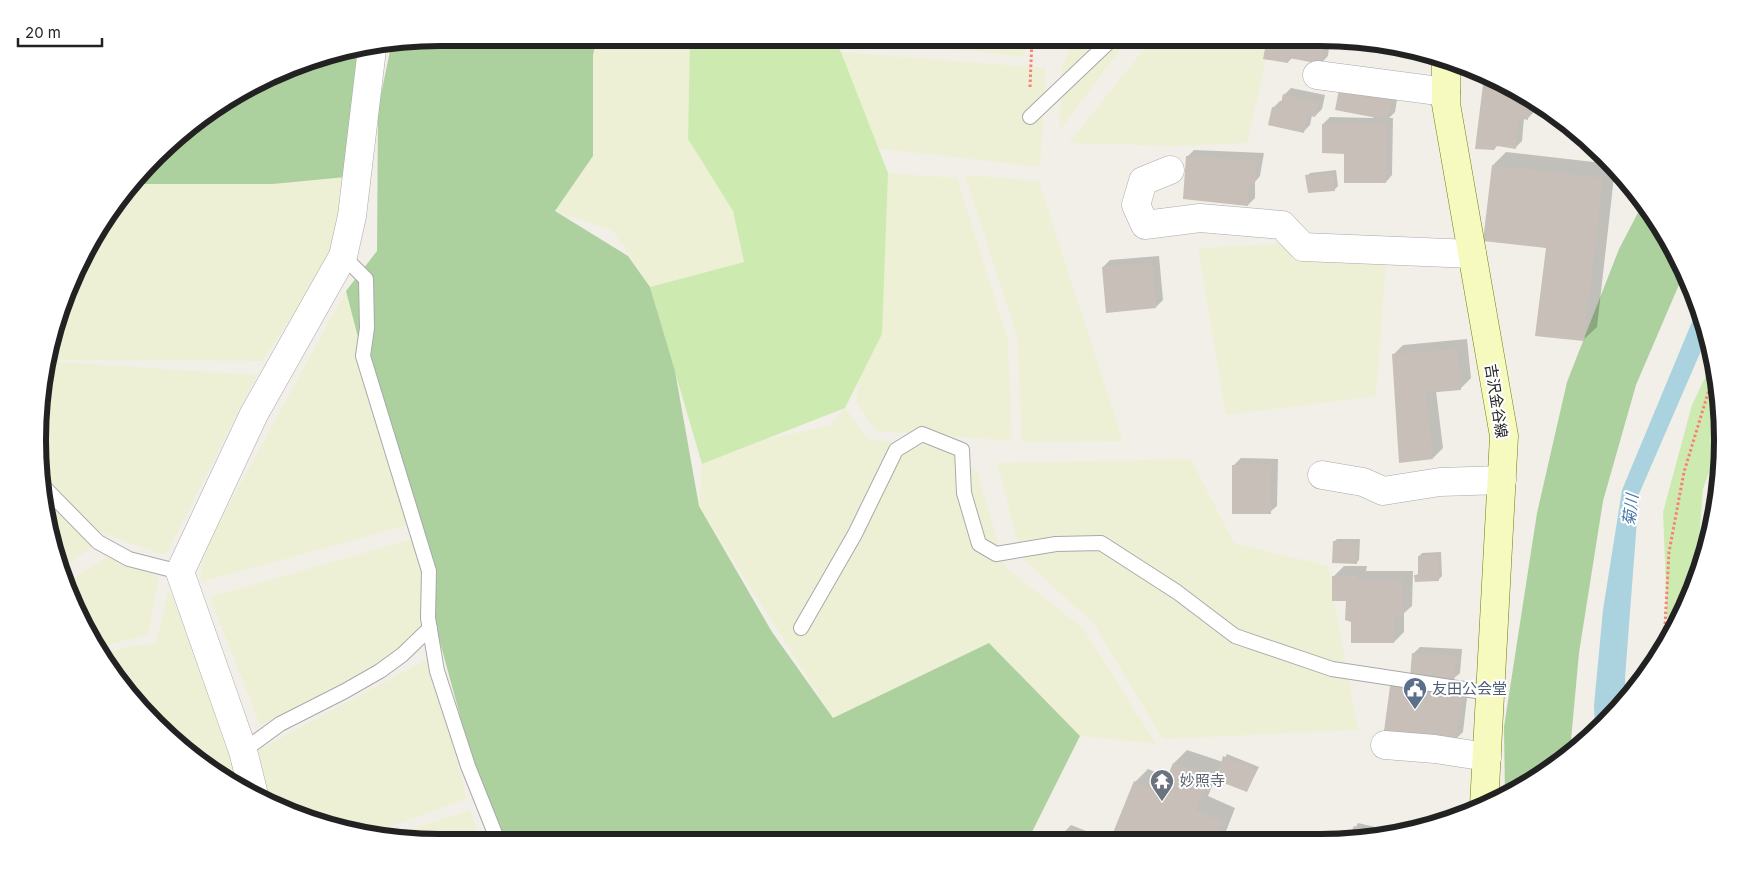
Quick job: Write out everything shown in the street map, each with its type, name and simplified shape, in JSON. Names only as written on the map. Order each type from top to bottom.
[{"type":"main road","name":"吉沢金谷線","points":[[1446,67],[1446,104],[1504,436],[1485,798]]},
{"type":"street","points":[[252,786],[244,752],[180,572],[254,414],[343,256],[352,216],[372,53]]},
{"type":"street","points":[[1317,75],[1446,92]]},
{"type":"street","points":[[1170,170],[1143,181],[1136,205],[1145,226],[1200,218],[1282,225],[1303,247],[1472,254]]},
{"type":"street","points":[[1322,475],[1363,482],[1383,491],[1440,482],[1502,480]]},
{"type":"street","points":[[1385,745],[1435,749],[1487,757]]},
{"type":"lane","points":[[1030,116],[1104,46]]},
{"type":"lane","points":[[343,256],[366,279],[367,328],[363,356],[429,571],[430,628],[437,671],[468,766],[495,834]]},
{"type":"lane","points":[[801,628],[855,534],[896,450],[922,434],[962,450],[964,493],[979,544],[996,554],[1056,544],[1102,543],[1177,592],[1235,636],[1332,669],[1490,693]]},
{"type":"lane","points":[[50,493],[98,542],[129,558],[180,572]]},
{"type":"lane","points":[[244,752],[280,724],[345,692],[380,670],[402,655],[430,628]]},
{"type":"path","points":[[1665,629],[1670,552],[1682,481],[1710,388]]},
{"type":"green space","points":[[440,46],[595,46],[593,55],[593,156],[555,211],[628,256],[650,287],[675,371],[699,506],[772,632],[833,718],[989,643],[1080,736],[1031,834],[492,834],[346,291],[377,251],[378,109],[390,50]]},
{"type":"green space","points":[[592,46],[690,46],[688,139],[733,211],[744,262],[650,287],[613,231],[554,211],[593,156]]},
{"type":"green space","points":[[690,46],[838,46],[888,173],[882,334],[845,408],[702,464],[650,287],[744,262],[733,211],[688,139]]},
{"type":"green space","points":[[924,46],[1026,46],[1024,57]]},
{"type":"green space","points":[[1071,46],[1123,46],[1059,131],[1062,67]]},
{"type":"green space","points":[[1147,46],[1269,46],[1247,143],[1173,146],[1069,143]]},
{"type":"green space","points":[[841,52],[1046,68],[1040,167],[874,148]]},
{"type":"green space","points":[[360,55],[346,177],[273,184],[143,184],[139,186],[180,144],[243,99],[289,76],[313,67]]},
{"type":"green space","points":[[888,173],[957,178],[1008,340],[1012,441],[875,431],[856,401]]},
{"type":"green space","points":[[965,175],[1039,181],[1123,441],[1022,442],[1017,337]]},
{"type":"green space","points":[[346,177],[331,260],[262,361],[55,360],[67,313],[87,266],[113,221],[137,189],[143,184],[273,184]]},
{"type":"green space","points":[[1639,210],[1661,243],[1680,281],[1636,385],[1603,501],[1579,653],[1571,743],[1539,767],[1505,787],[1504,727],[1537,513],[1567,382],[1619,249]]},
{"type":"green space","points":[[1388,238],[1376,396],[1226,415],[1198,248]]},
{"type":"green space","points":[[346,291],[408,525],[201,582],[202,554]]},
{"type":"green space","points":[[54,362],[257,375],[166,555],[95,531],[49,486],[46,440],[47,414]]},
{"type":"green space","points":[[1707,373],[1713,414],[1713,461],[1703,489],[1698,548],[1684,591],[1667,625],[1663,512],[1692,405]]},
{"type":"green space","points":[[845,408],[868,439],[945,448],[977,472],[1006,568],[1083,628],[1156,744],[1080,736],[989,643],[833,718],[699,506],[702,464],[768,439],[830,425]]},
{"type":"green space","points":[[1191,459],[1234,543],[1328,566],[1358,730],[1163,739],[1094,624],[1022,558],[997,463]]},
{"type":"green space","points":[[52,501],[98,542],[66,565]]},
{"type":"green space","points":[[412,539],[437,631],[418,652],[260,725],[210,597]]},
{"type":"green space","points":[[107,557],[159,576],[148,635],[105,646],[87,614],[72,580]]},
{"type":"green space","points":[[169,589],[229,737],[237,777],[180,736],[144,700],[109,653],[128,647],[156,643]]},
{"type":"green space","points":[[433,656],[466,799],[383,829],[363,826],[313,813],[265,792],[259,750]]},
{"type":"green space","points":[[470,810],[478,834],[440,834],[404,832]]},
{"type":"water","name":"菊川","points":[[1694,317],[1702,348],[1639,494],[1625,688],[1595,721],[1594,705],[1603,610],[1622,490]]},
{"type":"building","points":[[1265,46],[1332,46],[1332,49],[1324,48],[1321,64],[1289,58],[1288,63],[1263,59]]},
{"type":"building","points":[[1340,84],[1393,94],[1388,120],[1335,110]]},
{"type":"building","points":[[1483,85],[1491,86],[1529,107],[1528,120],[1518,118],[1516,149],[1497,146],[1494,150],[1475,149]]},
{"type":"building","points":[[1283,94],[1319,102],[1315,117],[1307,115],[1304,133],[1268,125],[1272,107],[1280,108]]},
{"type":"building","points":[[1322,124],[1387,124],[1386,183],[1344,183],[1344,154],[1322,153]]},
{"type":"building","points":[[1186,156],[1258,160],[1254,185],[1248,186],[1248,206],[1183,199]]},
{"type":"building","points":[[1492,165],[1603,178],[1584,341],[1535,336],[1546,248],[1483,241]]},
{"type":"building","points":[[1334,173],[1335,191],[1308,193],[1305,175]]},
{"type":"building","points":[[1152,262],[1156,308],[1106,313],[1102,267]]},
{"type":"building","points":[[1457,349],[1461,390],[1426,393],[1433,459],[1399,463],[1392,354]]},
{"type":"building","points":[[1232,465],[1271,465],[1271,514],[1232,514]]},
{"type":"building","points":[[1333,541],[1358,542],[1357,564],[1332,563]]},
{"type":"building","points":[[1438,555],[1439,581],[1415,582],[1414,575],[1418,575],[1418,556]]},
{"type":"building","points":[[1332,576],[1357,576],[1357,580],[1403,581],[1403,617],[1395,617],[1394,643],[1351,643],[1351,622],[1345,620],[1346,601],[1332,601]]},
{"type":"building","points":[[1412,653],[1456,656],[1454,681],[1410,678]]},
{"type":"building","points":[[1390,686],[1462,696],[1456,741],[1384,731]]},
{"type":"building","points":[[1223,756],[1257,770],[1247,792],[1216,780]]},
{"type":"building","name":"妙照寺","points":[[1173,763],[1209,775],[1196,810],[1223,822],[1218,834],[1112,834],[1134,781],[1161,793]]},
{"type":"building","points":[[1354,826],[1372,830],[1371,830],[1351,832]]},
{"type":"place","name":"友田公会堂","points":[[1415,710]]},
{"type":"place","name":"妙照寺","points":[[1162,802]]}]
